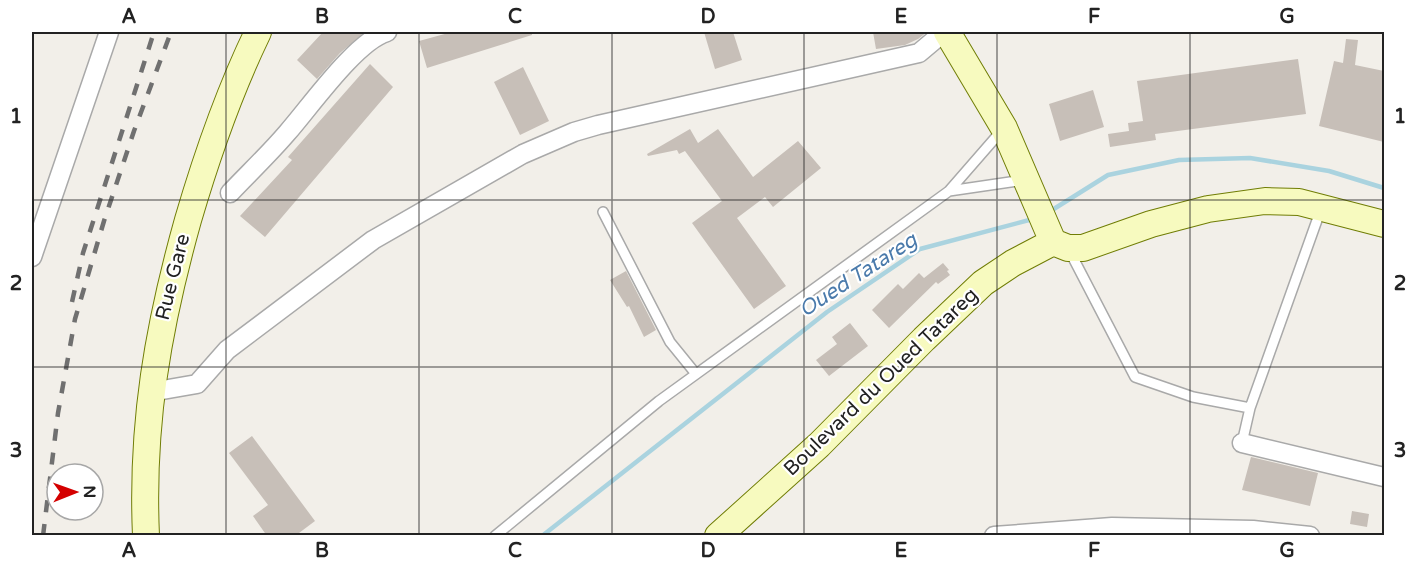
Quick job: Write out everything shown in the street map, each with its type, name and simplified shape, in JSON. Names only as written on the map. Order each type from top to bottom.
[{"type":"main road","name":"Rue Gare","points":[[134,536],[134,472],[138,411],[150,327],[162,272],[202,134],[245,32]]},
{"type":"main road","name":"Rue Gare","points":[[146,536],[145,461],[151,392],[160,330],[172,276],[204,165],[258,32]]},
{"type":"main road","points":[[946,32],[1004,128],[1056,238]]},
{"type":"main road","name":"Boulevard du Oued Tatareg","points":[[718,536],[819,444],[983,283],[1056,238],[1083,249],[1151,224],[1208,209],[1265,201],[1299,202],[1384,224]]},
{"type":"street","points":[[32,257],[110,32]]},
{"type":"street","points":[[151,392],[197,384],[227,350],[373,240],[523,154],[574,132],[598,125],[919,53],[946,32]]},
{"type":"street","points":[[230,194],[286,134],[335,76],[378,33]]},
{"type":"street","points":[[1242,443],[1384,477]]},
{"type":"street","points":[[994,536],[1112,527],[1253,530],[1310,536]]},
{"type":"lane","points":[[495,536],[659,401],[949,191],[1004,128]]},
{"type":"lane","points":[[949,191],[1030,187]]},
{"type":"lane","points":[[1242,443],[1250,408],[1322,207]]},
{"type":"lane","points":[[603,212],[670,342],[696,375]]},
{"type":"lane","points":[[1056,238],[1135,377],[1193,397],[1250,408]]},
{"type":"building","points":[[323,32],[365,32],[340,53],[317,79],[297,60]]},
{"type":"building","points":[[452,32],[532,32],[532,35],[427,68],[419,41]]},
{"type":"building","points":[[704,32],[733,32],[742,60],[715,69]]},
{"type":"building","points":[[873,32],[927,32],[905,45],[876,49]]},
{"type":"building","points":[[1346,39],[1358,40],[1355,65],[1384,71],[1384,142],[1319,126],[1334,61],[1343,63]]},
{"type":"building","points":[[1298,59],[1306,114],[1155,134],[1156,140],[1110,147],[1108,134],[1129,131],[1128,123],[1143,121],[1137,81]]},
{"type":"building","points":[[370,64],[393,87],[265,237],[240,216],[292,160],[288,157]]},
{"type":"building","points":[[523,67],[549,121],[520,135],[494,82]]},
{"type":"building","points":[[1093,90],[1104,127],[1060,141],[1049,104]]},
{"type":"building","points":[[690,129],[698,143],[718,129],[753,177],[798,141],[821,168],[773,207],[765,197],[737,218],[786,286],[754,309],[692,223],[722,201],[685,151],[679,154],[677,150],[648,156],[647,154]]},
{"type":"building","points":[[943,263],[950,275],[938,284],[936,282],[889,328],[872,310],[898,284],[903,289],[919,273],[924,278]]},
{"type":"building","points":[[626,271],[656,330],[644,337],[629,306],[627,307],[610,280]]},
{"type":"building","points":[[850,323],[868,346],[829,376],[816,360],[837,344],[832,337]]},
{"type":"building","points":[[252,436],[315,521],[295,536],[267,536],[253,516],[268,505],[229,453]]},
{"type":"building","points":[[1251,457],[1318,473],[1310,506],[1242,490]]},
{"type":"building","points":[[1352,511],[1369,514],[1367,527],[1350,524]]},
{"type":"waterway","name":"Oued Tatareg","points":[[1049,212],[1108,175],[1179,160],[1250,158],[1329,171],[1384,188]]},
{"type":"waterway","name":"Oued Tatareg","points":[[542,536],[827,312],[920,249],[1033,219]]},
{"type":"railway","points":[[72,302],[83,253],[154,32]]},
{"type":"railway","points":[[43,536],[58,413],[75,319],[134,131],[171,32]]}]
